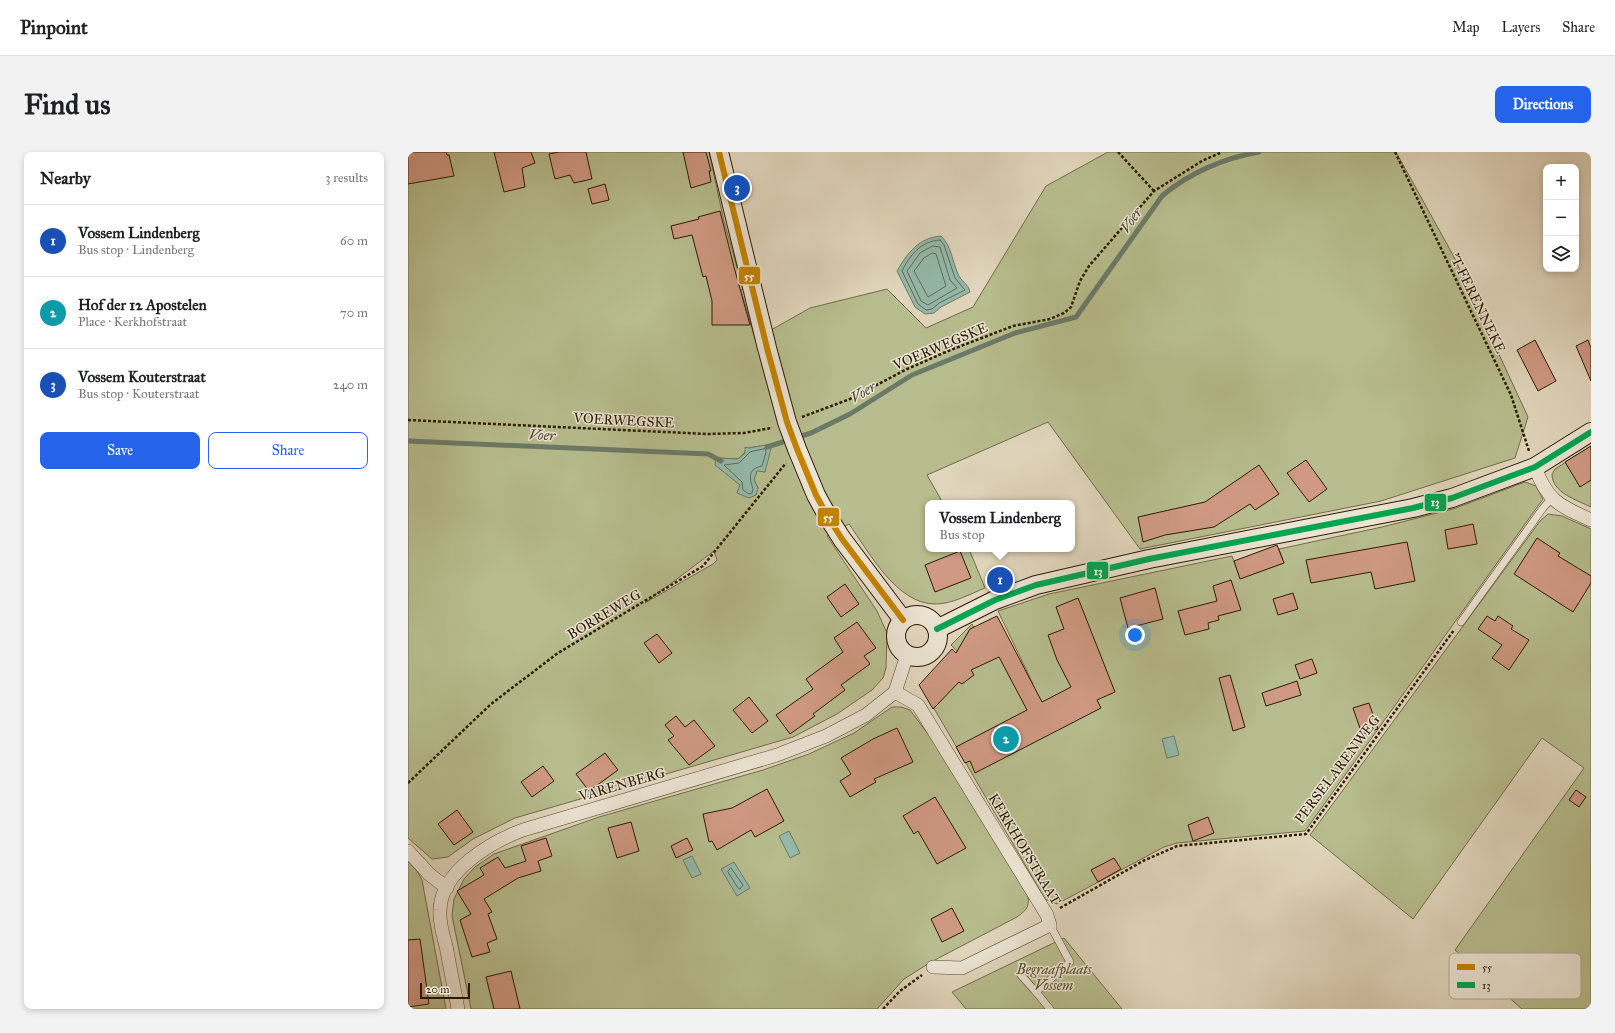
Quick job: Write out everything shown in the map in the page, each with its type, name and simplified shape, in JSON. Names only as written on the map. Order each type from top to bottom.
[{"type":"street","points":[[719,152],[788,425],[797,451],[828,518],[903,620]]},
{"type":"street","points":[[937,629],[995,600],[1036,585],[1149,559],[1413,508],[1452,498],[1535,467],[1591,432]]},
{"type":"street","points":[[1535,467],[1543,487],[1552,498],[1561,506],[1591,520]]},
{"type":"street","points":[[922,616],[928,619],[937,629],[938,636],[933,650],[921,657],[907,655],[902,651],[896,639],[896,632],[903,620],[909,617],[922,616]]},
{"type":"street","points":[[895,692],[907,655]]},
{"type":"street","name":"KERKHOFSTRAAT","points":[[895,692],[918,705],[1049,920],[962,968],[933,967]]},
{"type":"street","name":"VARENBERG","points":[[458,1009],[440,911],[441,903],[447,888],[457,873],[480,851],[507,836],[801,747],[860,718],[895,692]]},
{"type":"street","points":[[408,851],[429,874],[447,888]]},
{"type":"lane","points":[[1461,622],[1543,508],[1552,498]]},
{"type":"lane","points":[[1036,992],[1070,962],[1049,920]]},
{"type":"lane","points":[[1020,974],[1050,1009]]},
{"type":"path","points":[[1118,152],[1154,191]]},
{"type":"path","name":"VOERWEGSKE","points":[[408,420],[708,434],[744,433],[788,425],[850,399],[907,369],[948,351],[1013,326],[1050,319],[1064,313],[1071,307],[1080,281],[1089,266],[1154,191],[1202,161],[1222,152]]},
{"type":"path","name":"'T FERENNEKE","points":[[1395,152],[1511,395],[1535,467]]},
{"type":"path","name":"BORREWEG","points":[[408,783],[491,704],[558,653],[703,566],[780,468],[797,451]]},
{"type":"path","name":"PERSELARENWEG","points":[[1049,920],[1143,861],[1177,846],[1306,834],[1461,622]]},
{"type":"path","points":[[883,1009],[900,991],[933,967]]},
{"type":"green space","points":[[408,152],[709,152],[724,221],[755,339],[810,308],[887,289],[926,328],[973,307],[1046,186],[1108,152],[1396,152],[1453,255],[1528,417],[1515,458],[1381,501],[1140,549],[1048,422],[927,475],[941,500],[925,500],[925,552],[970,552],[985,588],[942,604],[922,602],[909,596],[885,575],[849,524],[827,536],[877,611],[887,633],[886,668],[883,678],[872,690],[837,714],[793,737],[515,818],[473,839],[448,857],[432,859],[408,838]],"holes":[[[760,446],[765,472],[757,470],[754,480],[758,488],[740,485],[716,465],[716,458],[738,459],[749,448]],[[714,551],[717,560],[713,564],[645,603]]]},
{"type":"green space","points":[[1591,446],[1591,507],[1561,491],[1553,481],[1552,474],[1555,469]]},
{"type":"green space","points":[[1525,482],[1536,486],[1543,499],[1305,831],[1177,843],[1164,847],[1057,904],[1045,899],[932,705],[968,663],[951,645],[972,624],[989,659],[1001,654],[1019,691],[1033,684],[998,611],[1049,594],[1232,556],[1240,578],[1284,563],[1279,549],[1382,527],[1453,509]]},
{"type":"green space","points":[[1548,514],[1562,516],[1591,529],[1591,1009],[1522,1009],[1511,999],[1581,999],[1581,953],[1458,953],[1455,950],[1584,768],[1542,738],[1413,919],[1310,835],[1540,521]]},
{"type":"green space","points":[[892,707],[901,707],[910,710],[934,742],[1028,896],[1028,906],[1017,917],[931,962],[904,979],[877,1009],[471,1009],[452,916],[454,899],[464,879],[475,867],[494,854],[599,817],[763,770],[809,754],[854,733]]},
{"type":"green space","points":[[408,861],[417,871],[422,880],[446,1009],[408,1009]]},
{"type":"green space","name":"Begraafplaats Vossem","points":[[1064,938],[1122,1009],[966,1009],[952,992]]},
{"type":"water","points":[[941,236],[950,249],[959,277],[968,287],[970,292],[941,307],[934,313],[925,314],[915,307],[897,271],[905,258],[920,243],[933,237]]},
{"type":"water","points":[[772,444],[765,472],[757,471],[754,480],[758,488],[756,495],[749,498],[737,493],[740,485],[715,465],[716,458],[738,459],[745,453],[745,447],[749,448]]},
{"type":"water","points":[[1174,736],[1179,755],[1167,758],[1162,739]]},
{"type":"water","points":[[789,831],[800,853],[790,858],[779,836]]},
{"type":"water","points":[[692,856],[701,874],[692,878],[683,860]]},
{"type":"water","points":[[734,862],[750,888],[737,896],[721,869]]},
{"type":"building","points":[[408,152],[446,152],[447,155],[449,155],[454,176],[408,184]]},
{"type":"building","points":[[494,152],[531,152],[535,163],[522,168],[525,187],[504,192]]},
{"type":"building","points":[[559,152],[586,152],[592,179],[574,183],[570,175],[555,179],[549,154]]},
{"type":"building","points":[[683,152],[706,152],[711,171],[709,171],[711,182],[691,188]]},
{"type":"building","points":[[605,184],[609,200],[592,204],[588,189]]},
{"type":"building","points":[[720,211],[750,325],[712,325],[712,301],[706,276],[703,277],[692,235],[674,239],[671,226],[699,219],[698,217]]},
{"type":"building","points":[[1535,340],[1556,381],[1538,391],[1517,350]]},
{"type":"building","points":[[1588,340],[1591,348],[1591,381],[1576,346]]},
{"type":"building","points":[[1591,446],[1591,480],[1580,487],[1565,462]]},
{"type":"building","points":[[1306,460],[1327,489],[1309,502],[1287,473]]},
{"type":"building","points":[[1259,465],[1279,494],[1255,510],[1250,504],[1214,527],[1165,535],[1143,542],[1138,517],[1205,502]]},
{"type":"building","points":[[1473,524],[1477,544],[1448,549],[1445,530]]},
{"type":"building","points":[[1537,538],[1560,553],[1558,556],[1591,576],[1591,583],[1573,612],[1514,574]]},
{"type":"building","points":[[1407,542],[1415,581],[1375,589],[1371,572],[1311,583],[1306,560]]},
{"type":"building","points":[[1277,545],[1284,563],[1240,579],[1234,561]]},
{"type":"building","points":[[960,552],[971,578],[935,592],[925,565]]},
{"type":"building","points":[[1231,580],[1241,610],[1218,616],[1219,620],[1208,623],[1209,629],[1185,635],[1178,611],[1217,601],[1213,586]]},
{"type":"building","points":[[845,584],[859,604],[841,617],[827,597]]},
{"type":"building","points":[[1155,588],[1163,619],[1128,628],[1120,598]]},
{"type":"building","points":[[1293,593],[1298,609],[1278,615],[1273,599]]},
{"type":"building","points":[[1078,598],[1115,692],[1097,700],[1101,708],[975,773],[970,761],[965,763],[956,747],[1027,710],[999,657],[971,670],[974,675],[962,684],[959,682],[933,709],[919,685],[952,649],[956,653],[970,629],[997,616],[1042,702],[1071,687],[1057,660],[1048,635],[1064,629],[1056,607]]},
{"type":"building","points":[[1487,616],[1495,621],[1498,616],[1513,626],[1511,629],[1529,640],[1509,670],[1492,658],[1502,645],[1478,629]]},
{"type":"building","points":[[857,622],[876,648],[864,656],[870,664],[841,685],[845,690],[813,714],[815,716],[790,734],[776,715],[813,689],[806,679],[843,652],[834,638]]},
{"type":"building","points":[[657,634],[672,653],[659,663],[644,643]]},
{"type":"building","points":[[1312,659],[1317,673],[1300,679],[1295,665]]},
{"type":"building","points":[[1230,675],[1245,727],[1233,731],[1219,678]]},
{"type":"building","points":[[1297,681],[1301,695],[1266,706],[1262,693]]},
{"type":"building","points":[[749,697],[768,721],[752,733],[733,710]]},
{"type":"building","points":[[1369,703],[1378,729],[1362,734],[1353,708]]},
{"type":"building","points":[[676,716],[685,727],[694,720],[715,746],[689,765],[668,740],[674,736],[665,725]]},
{"type":"building","points":[[897,728],[913,762],[874,779],[876,782],[850,797],[840,781],[851,774],[841,758],[873,739]]},
{"type":"building","points":[[605,753],[618,770],[589,791],[576,774]]},
{"type":"building","points":[[543,766],[554,781],[532,797],[521,782]]},
{"type":"building","points":[[767,789],[784,821],[755,837],[751,830],[717,850],[712,841],[709,842],[703,814],[732,808]]},
{"type":"building","points":[[1576,790],[1586,797],[1579,807],[1569,800]]},
{"type":"building","points":[[935,797],[966,848],[937,864],[918,831],[914,834],[903,816]]},
{"type":"building","points":[[457,810],[473,832],[454,845],[438,824]]},
{"type":"building","points":[[1208,817],[1214,833],[1193,841],[1188,825]]},
{"type":"building","points":[[631,822],[639,851],[617,858],[608,828]]},
{"type":"building","points":[[546,838],[552,856],[538,861],[541,871],[518,878],[484,899],[492,912],[488,914],[497,939],[487,943],[490,952],[472,957],[460,920],[471,914],[457,891],[484,875],[480,868],[498,857],[505,868],[526,861],[521,846]]},
{"type":"building","points":[[687,838],[693,850],[676,858],[671,846]]},
{"type":"building","points":[[1114,858],[1121,869],[1098,882],[1091,870]]},
{"type":"building","points":[[952,908],[964,931],[942,942],[931,919]]},
{"type":"building","points":[[420,939],[429,1004],[408,1007],[408,940]]},
{"type":"building","points":[[511,971],[520,1009],[494,1009],[486,977]]},
{"type":"waterway","name":"Voer","points":[[767,447],[811,433],[850,414],[912,375],[1015,333],[1076,317],[1162,196],[1184,180],[1220,162],[1259,152]]},
{"type":"waterway","name":"Voer","points":[[408,441],[708,454],[721,461]]},
{"type":"transit line","name":"55","points":[[719,152],[767,348],[787,422],[797,449],[816,495],[828,517],[842,539],[903,620]]},
{"type":"transit line","name":"13","points":[[937,629],[995,600],[1036,585],[1149,559],[1413,508],[1452,498],[1535,467],[1591,432]]},
{"type":"place","name":"Vossem Kouterstraat","points":[[737,188]]},
{"type":"place","name":"Vossem Lindenberg","points":[[1000,580]]},
{"type":"place","name":"Hof der 12 Apostelen","points":[[1006,739]]}]
